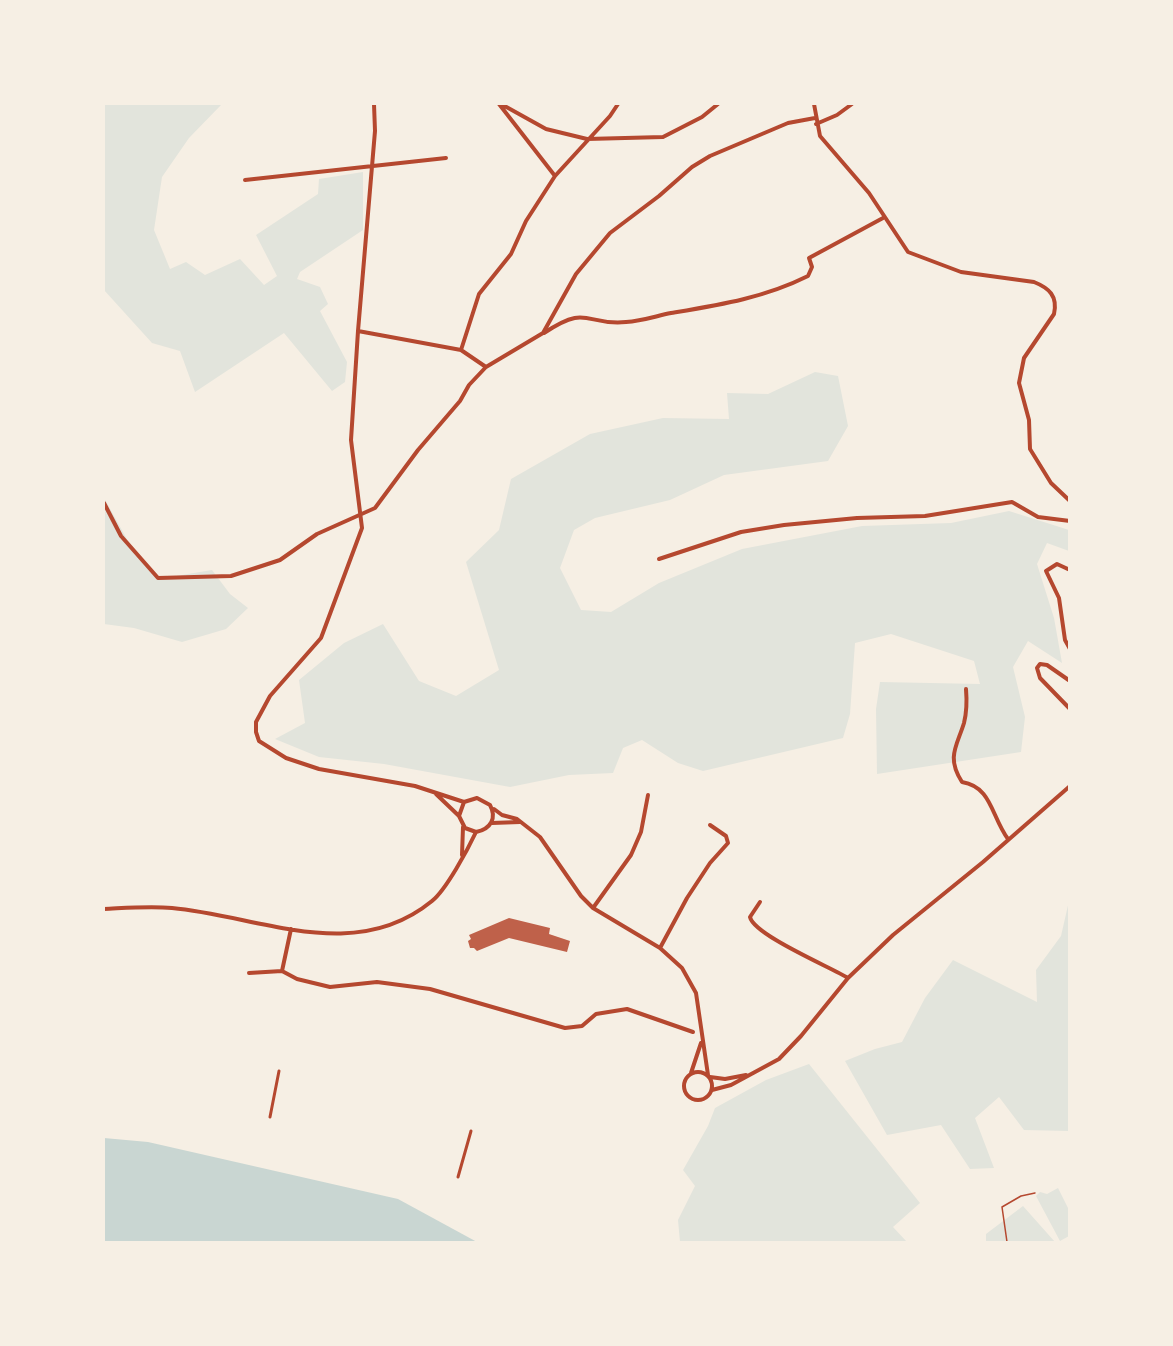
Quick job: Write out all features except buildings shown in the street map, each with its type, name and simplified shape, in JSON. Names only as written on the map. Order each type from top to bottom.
[{"type":"street","points":[[374,104],[375,131],[351,440],[362,528],[321,638],[270,696],[256,722],[257,737],[276,753],[319,768],[433,792],[464,802],[479,798],[502,815],[521,822],[546,844],[581,896],[593,908],[660,948],[682,968],[696,993],[701,1042],[712,1090]]},
{"type":"street","points":[[500,104],[546,129],[587,139],[663,137],[702,117],[718,104]]},
{"type":"street","points":[[500,104],[555,176]]},
{"type":"street","points":[[461,350],[478,294],[511,254],[526,221],[555,176],[618,104]]},
{"type":"street","points":[[814,104],[816,124],[823,141],[869,193],[883,218],[908,252],[961,272],[1034,282],[1045,286],[1053,295],[1054,314],[1024,358],[1019,382],[1029,420],[1030,449],[1051,483],[1070,501]]},
{"type":"street","points":[[816,124],[837,115],[852,104]]},
{"type":"street","points":[[543,333],[590,255],[627,218],[659,196],[692,167],[710,156],[788,123],[815,118]]},
{"type":"street","points":[[245,180],[446,158]]},
{"type":"street","points":[[104,503],[121,536],[158,578],[231,576],[280,560],[317,534],[375,508],[418,450],[460,401],[468,385],[486,367],[564,319],[578,316],[624,322],[717,306],[771,293],[808,276],[812,267],[809,258],[883,218]]},
{"type":"street","points":[[358,331],[461,350],[486,367]]},
{"type":"street","points":[[658,559],[741,532],[857,518],[925,516],[1012,502],[1038,517],[1070,521]]},
{"type":"street","points":[[1070,570],[1057,564],[1046,571],[1059,598],[1065,640],[1070,649]]},
{"type":"street","points":[[1070,681],[1047,665],[1040,664],[1037,668],[1040,678],[1070,709]]},
{"type":"street","points":[[966,689],[966,714],[953,747],[956,764],[962,782],[978,786],[985,793],[997,824],[1008,839]]},
{"type":"street","points":[[701,1042],[691,1073],[684,1084],[689,1097],[702,1099],[712,1090],[731,1085],[789,1050],[848,978],[893,935],[1070,786]]},
{"type":"street","points":[[433,792],[459,816],[463,826],[461,856]]},
{"type":"street","points":[[593,908],[631,855],[641,832],[648,795]]},
{"type":"street","points":[[459,816],[464,802]]},
{"type":"street","points":[[104,909],[172,908],[336,936],[374,931],[409,916],[434,900],[448,882],[476,832],[486,829],[491,824],[493,817],[491,807]]},
{"type":"street","points":[[491,824],[521,822]]},
{"type":"street","points":[[660,948],[704,872],[728,843],[726,836],[710,825]]},
{"type":"street","points":[[463,826],[476,832]]},
{"type":"street","points":[[760,902],[750,917],[753,924],[782,945],[848,978]]},
{"type":"street","points":[[282,971],[291,929]]},
{"type":"street","points":[[249,973],[282,971],[297,979],[330,987],[377,982],[430,989],[565,1028],[582,1026],[596,1014],[627,1009],[693,1032]]},
{"type":"street","points":[[270,1117],[279,1071]]},
{"type":"street","points":[[691,1073],[698,1071],[725,1079],[752,1074]]},
{"type":"street","points":[[458,1177],[471,1131]]},
{"type":"path","points":[[1007,1242],[1002,1207],[1021,1196],[1035,1193]]},
{"type":"shaded area","points":[[104,104],[222,104],[189,138],[162,177],[154,230],[170,269],[186,262],[205,275],[240,259],[264,285],[277,276],[256,235],[318,194],[319,179],[363,172],[363,230],[300,272],[297,279],[320,287],[328,304],[320,311],[347,362],[345,382],[332,391],[284,333],[195,392],[180,351],[152,343],[104,290]]},
{"type":"shaded area","points":[[815,372],[838,376],[848,426],[828,461],[724,475],[670,500],[595,518],[574,530],[560,568],[581,610],[611,612],[659,583],[742,549],[862,526],[951,523],[1009,511],[1069,530],[1069,551],[1047,543],[1037,564],[1054,618],[1062,663],[1028,641],[1013,667],[1025,717],[1021,752],[877,774],[876,709],[880,682],[980,684],[974,661],[891,634],[855,643],[850,714],[843,738],[703,771],[678,763],[642,740],[623,748],[613,773],[569,775],[510,787],[384,764],[319,757],[275,739],[305,723],[299,680],[344,643],[383,624],[419,681],[456,696],[499,670],[466,562],[499,530],[511,479],[590,434],[663,418],[729,419],[727,393],[768,394]]},
{"type":"shaded area","points":[[104,498],[128,541],[158,579],[212,570],[230,594],[248,608],[226,629],[182,642],[134,628],[104,624]]},
{"type":"shaded area","points":[[1069,901],[1069,1131],[1024,1130],[999,1097],[975,1118],[994,1168],[970,1169],[941,1125],[887,1135],[845,1061],[875,1049],[902,1042],[925,998],[953,960],[1037,1002],[1036,970],[1061,936]]},
{"type":"shaded area","points":[[809,1064],[920,1203],[893,1227],[907,1242],[680,1242],[678,1220],[695,1186],[683,1170],[708,1126],[715,1108],[766,1080]]},
{"type":"shaded area","points":[[104,1138],[148,1142],[398,1199],[477,1242],[104,1242]]},
{"type":"shaded area","points":[[1058,1188],[1069,1210],[1069,1236],[1060,1241],[1036,1196],[1040,1192],[1047,1194]]},
{"type":"shaded area","points":[[1023,1206],[1055,1242],[986,1242],[986,1234]]}]
